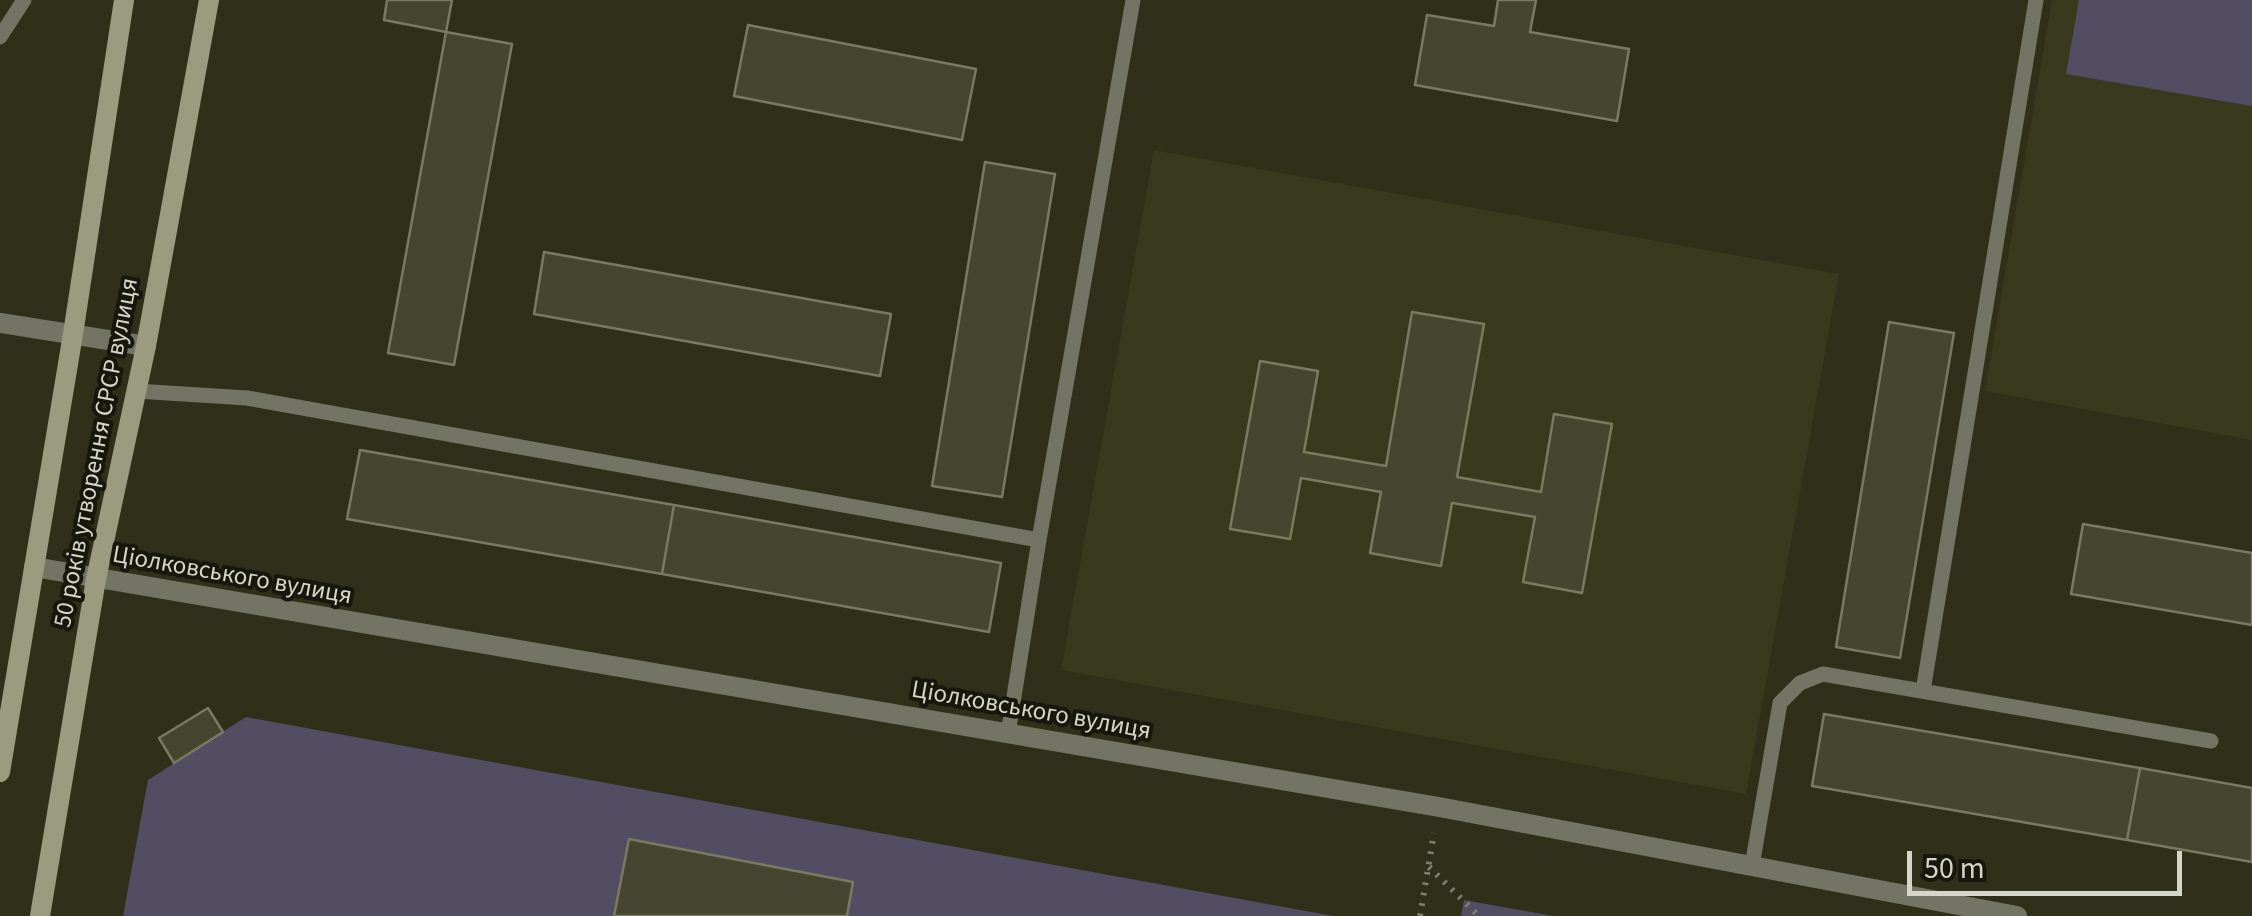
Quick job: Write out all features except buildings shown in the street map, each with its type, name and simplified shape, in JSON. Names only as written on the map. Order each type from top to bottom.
[{"type":"main road","name":"50 років утворення СРСР вулиця","points":[[0,772],[124,0]]},
{"type":"main road","name":"50 років утворення СРСР вулиця","points":[[40,916],[96,579],[146,346],[209,0]]},
{"type":"street","points":[[0,323],[146,346]]},
{"type":"street","name":"Ціолковського вулиця","points":[[34,567],[1439,807],[2017,916]]},
{"type":"lane","points":[[0,36],[24,0]]},
{"type":"lane","points":[[1008,734],[1133,0]]},
{"type":"lane","points":[[1923,690],[2036,0]]},
{"type":"lane","points":[[136,391],[247,398],[1039,540]]},
{"type":"lane","points":[[1752,866],[1780,702],[1800,682],[1824,674],[2210,741]]},
{"type":"path","points":[[1420,916],[1439,807]]},
{"type":"path","points":[[1428,866],[1480,916]]},
{"type":"shaded area","points":[[2052,0],[2252,0],[2252,440],[1985,391]]},
{"type":"shaded area","points":[[2079,0],[2252,0],[2252,106],[2066,74]]},
{"type":"shaded area","points":[[1154,150],[1839,274],[1746,794],[1061,670]]},
{"type":"shaded area","points":[[246,717],[1333,916],[123,916],[148,780]]},
{"type":"shaded area","points":[[1464,900],[1553,916],[1461,916]]}]
